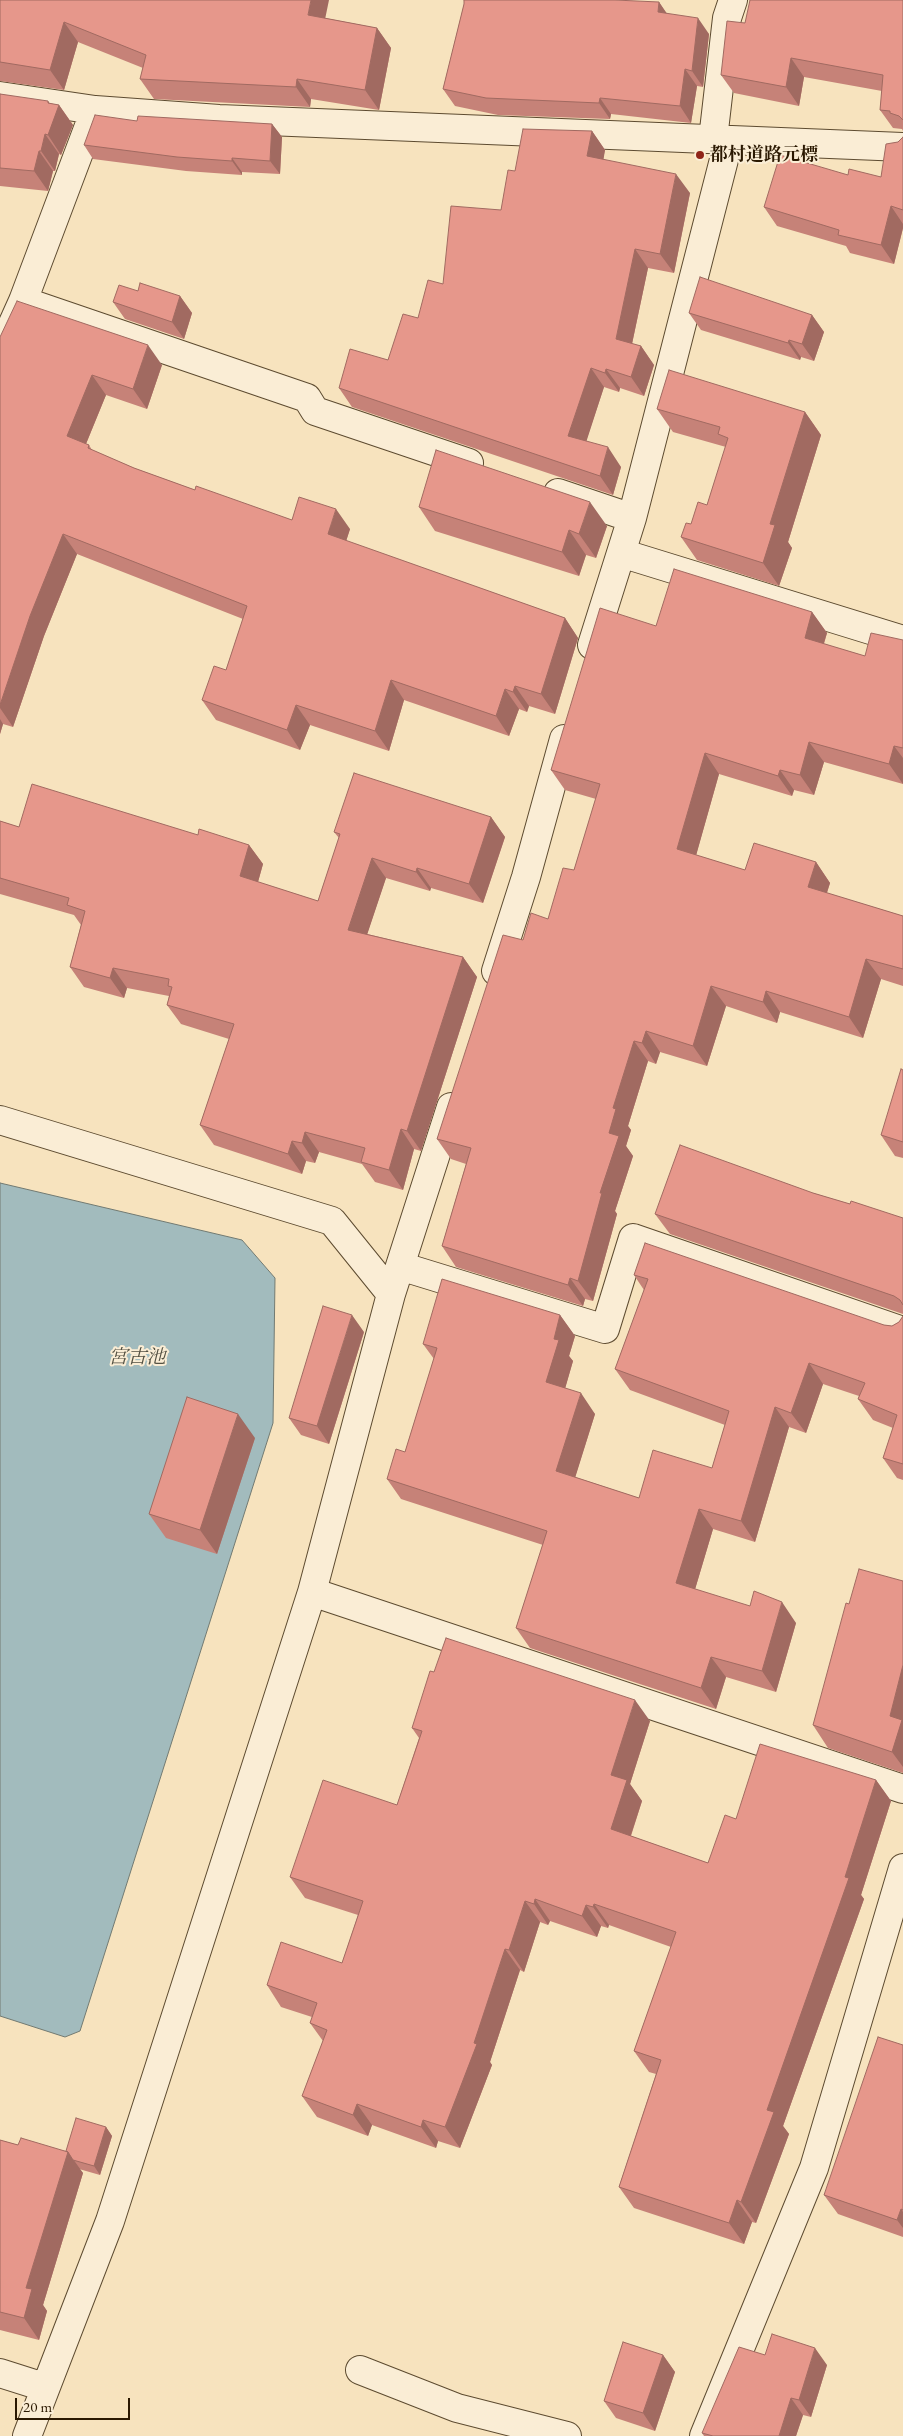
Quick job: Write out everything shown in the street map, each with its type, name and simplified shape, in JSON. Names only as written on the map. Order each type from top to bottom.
[{"type":"street","points":[[586,666],[632,518],[721,139],[727,18],[733,0]]},
{"type":"street","points":[[0,96],[95,110],[229,119],[903,147]]},
{"type":"street","points":[[0,352],[23,301],[95,110]]},
{"type":"street","points":[[23,301],[307,398],[315,411],[492,471]]},
{"type":"street","points":[[539,487],[632,518]]},
{"type":"street","points":[[621,553],[903,640]]},
{"type":"street","points":[[489,990],[526,876],[572,713]]},
{"type":"street","points":[[27,2436],[44,2387],[110,2220],[312,1592],[391,1294],[458,1085]]},
{"type":"street","points":[[0,1120],[332,1220],[391,1294]]},
{"type":"street","points":[[400,1266],[605,1329],[633,1238],[903,1331]]},
{"type":"street","points":[[312,1592],[903,1789]]},
{"type":"street","points":[[704,2436],[814,2168],[894,1933],[903,1868]]},
{"type":"street","points":[[360,2370],[457,2408],[567,2436]]},
{"type":"street","points":[[0,2373],[44,2387]]},
{"type":"water","name":"宮古池","points":[[0,1183],[242,1240],[275,1278],[273,1423],[80,2031],[65,2037],[0,2016]]},
{"type":"building","points":[[0,0],[311,0],[308,15],[377,28],[365,90],[297,79],[296,87],[140,79],[146,55],[64,22],[50,70],[0,62]]},
{"type":"building","points":[[464,0],[615,0],[659,2],[658,12],[698,18],[692,71],[685,69],[680,106],[600,98],[599,103],[486,98],[443,89]]},
{"type":"building","points":[[750,0],[903,0],[903,120],[899,116],[890,113],[890,111],[880,110],[883,75],[791,58],[786,87],[721,75],[727,21],[745,23]]},
{"type":"building","points":[[0,94],[48,101],[48,103],[59,105],[48,135],[45,134],[34,171],[0,168]]},
{"type":"building","points":[[95,115],[137,121],[138,116],[272,124],[270,161],[232,158],[232,161],[177,157],[84,145]]},
{"type":"building","points":[[523,129],[592,131],[587,156],[676,174],[660,254],[635,249],[616,339],[641,346],[631,377],[606,369],[605,373],[591,368],[568,436],[608,447],[600,476],[339,388],[350,349],[388,360],[403,314],[418,318],[428,280],[443,284],[451,206],[501,210],[508,170],[515,171]]},
{"type":"building","points":[[903,137],[903,210],[891,206],[881,245],[838,235],[839,230],[764,207],[780,155],[848,175],[849,169],[881,177],[886,144],[898,142]]},
{"type":"building","points":[[700,277],[812,315],[802,344],[789,340],[788,343],[689,313]]},
{"type":"building","points":[[140,283],[180,296],[172,322],[113,302],[119,285],[138,291]]},
{"type":"building","points":[[17,301],[148,345],[133,389],[92,375],[67,436],[89,445],[88,448],[134,468],[195,490],[196,486],[292,520],[299,497],[336,509],[328,534],[565,618],[541,694],[515,686],[513,692],[505,689],[496,716],[391,680],[375,731],[296,705],[287,730],[202,700],[214,666],[226,670],[247,606],[63,534],[30,616],[0,705],[0,337]]},
{"type":"building","points":[[669,370],[805,412],[770,524],[775,525],[763,563],[681,537],[686,523],[691,524],[698,502],[707,505],[728,438],[718,434],[720,427],[657,409]]},
{"type":"building","points":[[436,450],[590,502],[579,534],[569,530],[562,552],[419,507]]},
{"type":"building","points":[[674,569],[812,612],[805,638],[865,656],[871,633],[903,640],[903,748],[894,746],[889,764],[809,742],[800,775],[780,770],[778,776],[705,753],[677,849],[745,870],[754,843],[816,862],[808,887],[903,916],[903,969],[866,959],[849,1017],[766,991],[763,1002],[711,986],[693,1046],[646,1031],[642,1043],[634,1041],[613,1108],[616,1109],[609,1133],[619,1136],[600,1193],[602,1193],[578,1281],[570,1278],[568,1285],[442,1246],[471,1148],[437,1139],[503,935],[523,940],[531,913],[548,919],[563,868],[574,870],[600,784],[551,770],[600,608],[656,626]]},
{"type":"building","points":[[354,773],[491,817],[469,884],[417,868],[416,872],[372,858],[348,930],[463,957],[407,1131],[401,1129],[389,1170],[361,1162],[365,1148],[305,1132],[302,1143],[292,1141],[288,1154],[200,1125],[234,1024],[167,1005],[172,987],[168,986],[169,979],[113,968],[110,978],[70,967],[85,911],[67,905],[69,898],[0,878],[0,821],[19,827],[32,784],[198,835],[199,829],[249,845],[240,876],[318,901],[340,834],[334,832]]},
{"type":"building","points":[[901,1069],[903,1070],[903,1142],[881,1135]]},
{"type":"building","points":[[680,1145],[813,1193],[850,1204],[851,1201],[903,1218],[903,1305],[894,1296],[655,1214]]},
{"type":"building","points":[[645,1243],[884,1325],[892,1326],[899,1322],[903,1316],[903,1464],[883,1458],[897,1415],[858,1399],[865,1383],[809,1363],[791,1413],[775,1407],[741,1521],[699,1509],[676,1583],[750,1606],[754,1591],[782,1602],[762,1671],[711,1657],[701,1688],[516,1628],[547,1531],[387,1479],[396,1449],[405,1452],[437,1348],[423,1344],[442,1279],[560,1315],[554,1339],[559,1340],[546,1382],[581,1393],[556,1471],[639,1498],[653,1450],[712,1468],[729,1411],[615,1369],[648,1279],[634,1275]]},
{"type":"building","points":[[323,1306],[352,1315],[317,1426],[289,1418]]},
{"type":"building","points":[[187,1397],[238,1414],[200,1530],[149,1514]]},
{"type":"building","points":[[859,1569],[903,1581],[903,1665],[890,1716],[902,1720],[892,1752],[813,1725],[846,1603],[849,1604]]},
{"type":"building","points":[[446,1638],[635,1700],[611,1775],[627,1780],[611,1829],[708,1863],[725,1815],[736,1819],[760,1744],[876,1780],[845,1877],[849,1878],[767,2110],[774,2112],[741,2202],[737,2200],[729,2223],[619,2187],[661,2060],[634,2051],[676,1932],[594,1904],[593,1907],[586,1905],[582,1916],[535,1899],[534,1904],[525,1901],[509,1950],[505,1949],[474,2043],[477,2044],[445,2127],[423,2120],[421,2127],[357,2104],[353,2115],[302,2096],[327,2030],[310,2023],[317,2003],[267,1985],[281,1942],[342,1963],[363,1901],[290,1877],[323,1780],[397,1805],[422,1731],[412,1728],[430,1671],[434,1672]]},
{"type":"building","points":[[878,2037],[903,2045],[903,2210],[901,2209],[897,2220],[824,2195]]},
{"type":"building","points":[[76,2118],[106,2127],[94,2166],[73,2160],[66,2151]]},
{"type":"building","points":[[21,2138],[68,2152],[26,2288],[32,2289],[24,2318],[0,2312],[0,2140],[18,2145]]},
{"type":"building","points":[[772,2334],[815,2348],[799,2400],[791,2398],[779,2436],[713,2436],[702,2433],[739,2347],[765,2355]]},
{"type":"building","points":[[623,2342],[663,2355],[643,2413],[604,2401]]},
{"type":"place","name":"都村道路元標","points":[[700,155]]}]
